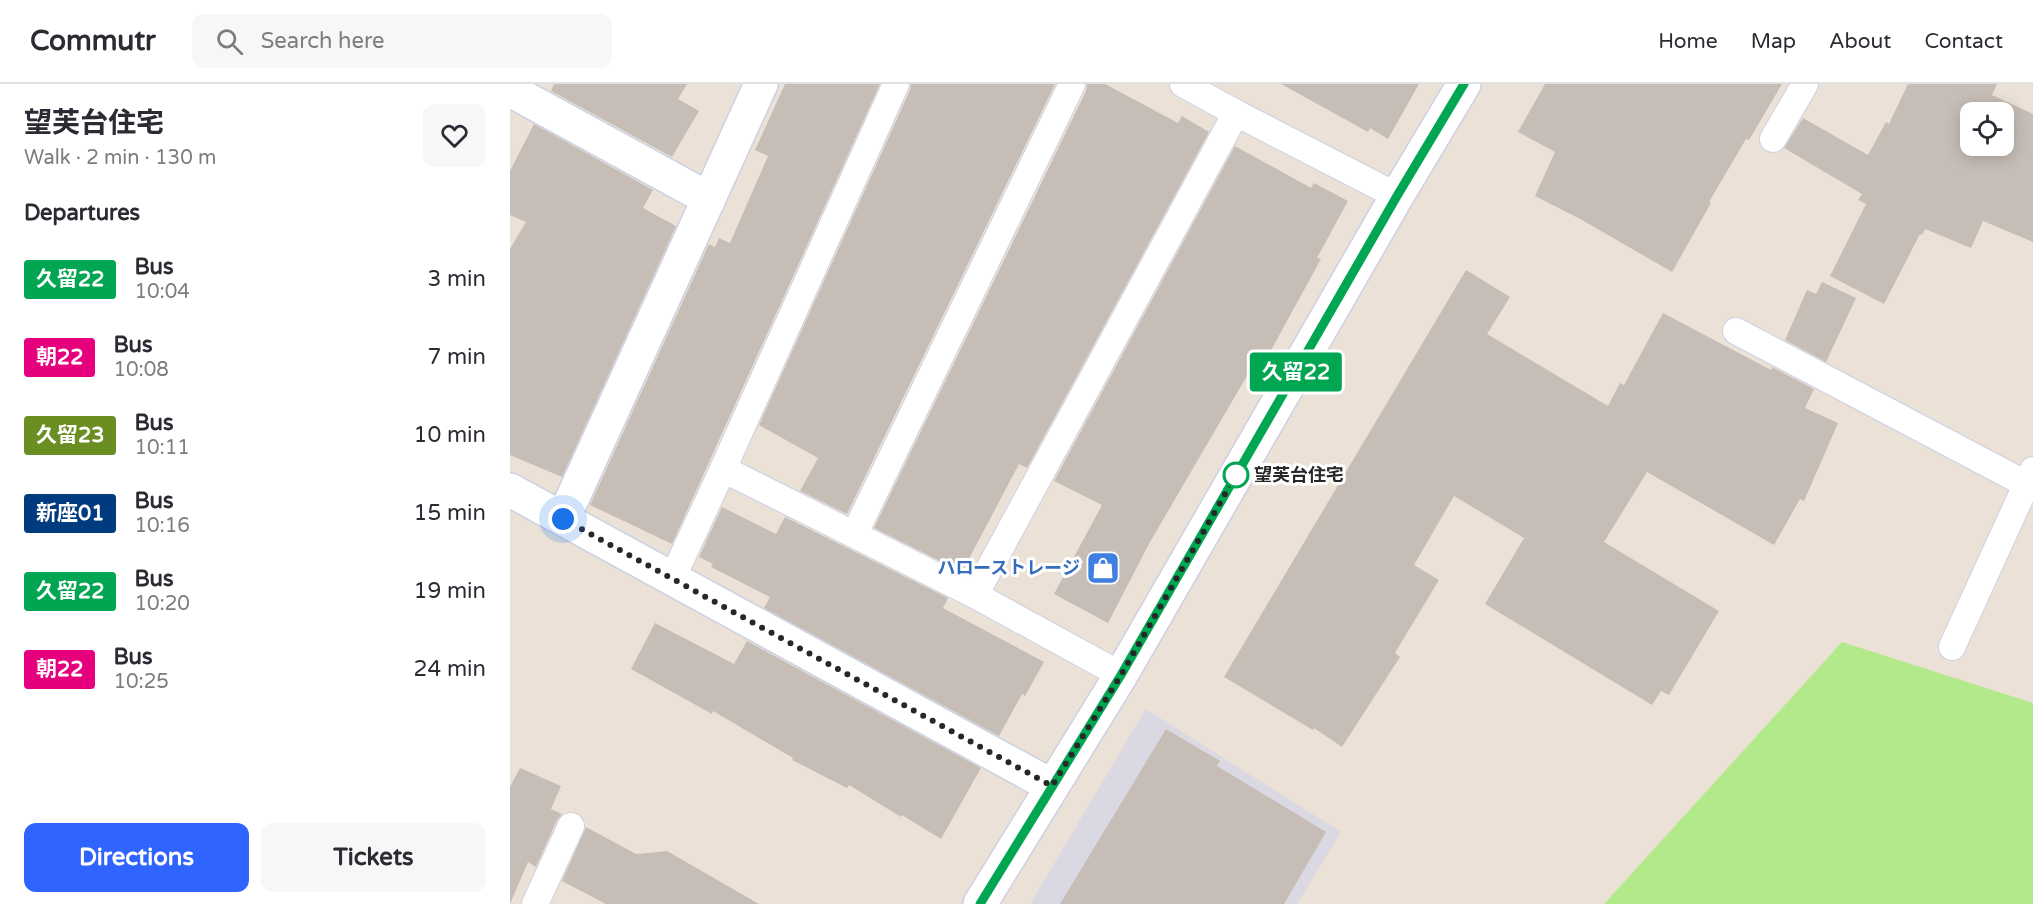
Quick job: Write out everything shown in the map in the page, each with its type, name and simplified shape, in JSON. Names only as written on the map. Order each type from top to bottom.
[{"type":"street","points":[[563,519],[760,84]]},
{"type":"street","points":[[980,904],[1121,675],[1464,84]]},
{"type":"street","points":[[510,90],[709,199]]},
{"type":"street","points":[[510,490],[1052,786]]},
{"type":"lane","points":[[672,579],[896,84]]},
{"type":"lane","points":[[855,533],[1072,84]]},
{"type":"lane","points":[[1184,84],[1397,196]]},
{"type":"lane","points":[[1773,139],[1805,84]]},
{"type":"lane","points":[[975,595],[1236,113]]},
{"type":"lane","points":[[1736,331],[2030,476],[1952,647]]},
{"type":"lane","points":[[723,469],[975,595],[1121,675]]},
{"type":"lane","points":[[544,901],[571,826]]},
{"type":"shaded area","points":[[1146,709],[1341,832],[1297,904],[1030,904]]},
{"type":"green space","points":[[1842,642],[2033,703],[2033,904],[1604,904]]},
{"type":"building","points":[[554,84],[687,84],[678,99],[699,111],[672,157],[551,91]]},
{"type":"building","points":[[785,84],[880,84],[672,544],[590,505],[709,244],[715,247],[719,238],[730,243],[768,156],[755,150]]},
{"type":"building","points":[[911,84],[1055,84],[847,514],[800,491],[818,458],[759,425]]},
{"type":"building","points":[[1087,84],[1105,84],[1178,123],[1182,116],[1209,132],[1027,468],[1019,464],[962,572],[874,528],[1086,91]]},
{"type":"building","points":[[1281,84],[1419,84],[1388,139],[1370,128],[1368,132]]},
{"type":"building","points":[[1545,84],[1782,84],[1709,202],[1711,203],[1672,272],[1582,220],[1535,196],[1555,152],[1518,132]]},
{"type":"building","points":[[1908,84],[1997,84],[1992,95],[2007,102],[1960,102],[1960,156],[2014,156],[2014,105],[2033,114],[2033,242],[1983,221],[1971,248],[1925,229],[1922,235],[1920,234],[1884,304],[1830,276],[1866,204],[1858,200],[1862,194],[1784,148],[1803,118],[1868,155],[1886,122],[1889,124]]},
{"type":"building","points":[[534,124],[653,190],[643,208],[676,226],[562,477],[510,455],[510,249],[526,222],[510,215],[510,171]]},
{"type":"building","points":[[1235,146],[1311,188],[1314,183],[1348,201],[1317,258],[1321,259],[1265,361],[1258,357],[1150,542],[1108,623],[1054,594],[1102,505],[1054,481]]},
{"type":"building","points":[[1466,270],[1510,297],[1487,334],[1608,406],[1620,383],[1624,385],[1663,313],[1771,370],[1772,367],[1814,389],[1805,408],[1838,423],[1804,501],[1800,499],[1774,545],[1647,472],[1604,542],[1719,611],[1669,695],[1661,691],[1652,705],[1485,604],[1524,538],[1454,496],[1414,565],[1439,580],[1395,653],[1400,657],[1342,747],[1314,728],[1313,730],[1224,677]]},
{"type":"building","points":[[1822,282],[1856,298],[1826,362],[1785,340],[1807,290],[1816,294]]},
{"type":"building","points":[[722,507],[776,534],[785,517],[948,598],[943,608],[1044,662],[1025,696],[1022,694],[999,736],[764,608],[770,597],[711,567],[713,564],[699,557]]},
{"type":"building","points":[[655,623],[734,664],[747,641],[981,768],[941,839],[849,785],[847,788],[792,760],[793,758],[713,711],[712,714],[631,669]]},
{"type":"building","points":[[1166,729],[1220,761],[1217,766],[1326,832],[1284,904],[1060,904]]},
{"type":"building","points":[[520,768],[561,786],[551,809],[562,814],[557,820],[536,867],[528,862],[510,904],[510,787]]},
{"type":"building","points":[[586,827],[636,854],[667,851],[759,904],[606,904],[562,881]]},
{"type":"bus line","name":"久留22","points":[[980,904],[1121,675],[1464,84]]},
{"type":"place","name":"望芙台住宅","points":[[1236,475]]},
{"type":"place","name":"ハローストレージ","points":[[1103,568]]},
{"type":"route","points":[[563,519],[1052,786],[1121,675],[1236,475]]}]
